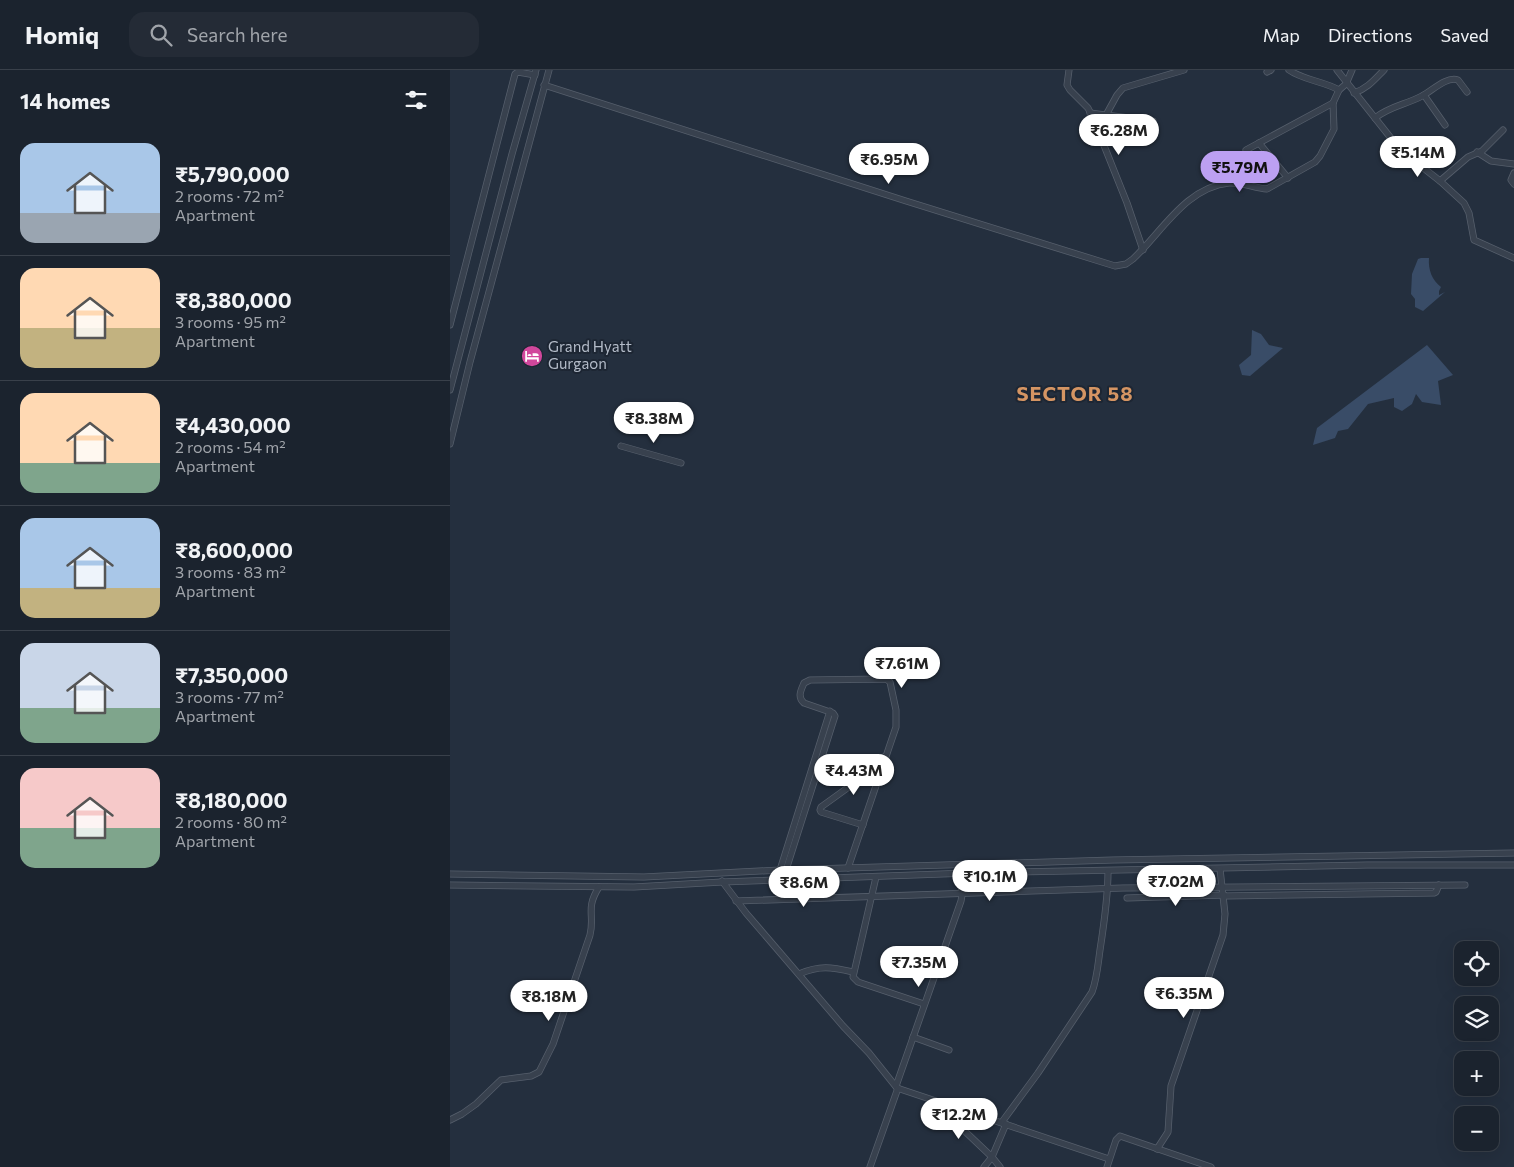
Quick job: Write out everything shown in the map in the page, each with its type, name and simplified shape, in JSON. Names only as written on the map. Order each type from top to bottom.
[{"type":"street","points":[[450,444],[470,362],[549,70]]},
{"type":"street","points":[[1070,70],[1067,85],[1090,113],[1127,203],[1143,250]]},
{"type":"street","points":[[1106,115],[1123,88],[1184,70]]},
{"type":"street","points":[[1289,70],[1296,74],[1324,82],[1339,90]]},
{"type":"street","points":[[1337,70],[1346,84],[1406,154],[1440,181],[1467,208],[1474,240],[1514,258]]},
{"type":"street","points":[[544,85],[1112,266],[1126,264],[1143,250],[1179,208],[1208,190],[1219,185],[1240,183],[1267,189],[1315,162],[1334,129],[1333,103],[1339,90],[1346,84],[1352,70]]},
{"type":"street","points":[[1352,91],[1362,90],[1372,84],[1384,70]]},
{"type":"street","points":[[450,324],[515,74],[518,72],[535,72],[450,390]]},
{"type":"street","points":[[1352,91],[1374,77]]},
{"type":"street","points":[[1375,118],[1388,109],[1407,103],[1453,79],[1458,80],[1467,92]]},
{"type":"street","points":[[1424,95],[1445,125]]},
{"type":"street","points":[[1246,150],[1333,103]]},
{"type":"street","points":[[1090,113],[1153,121]]},
{"type":"street","points":[[519,130],[531,134]]},
{"type":"street","points":[[1440,181],[1468,156],[1484,149],[1503,130]]},
{"type":"street","points":[[1259,143],[1288,178]]},
{"type":"street","points":[[1477,152],[1491,161],[1514,164]]},
{"type":"street","points":[[1514,173],[1511,180],[1514,184]]},
{"type":"street","points":[[621,446],[681,463]]},
{"type":"street","points":[[783,870],[822,747],[835,716],[830,711],[804,703],[801,700],[800,696],[805,681],[888,680],[896,710],[896,727],[848,868]]},
{"type":"street","points":[[863,825],[821,812],[821,807],[878,766],[882,758],[886,757]]},
{"type":"street","points":[[1463,853],[1464,865]]},
{"type":"street","points":[[450,874],[627,877],[1162,858],[1514,853]]},
{"type":"street","points":[[450,885],[599,888],[960,873],[1514,865]]},
{"type":"street","points":[[1157,1148],[1168,1132],[1171,1086],[1223,935],[1225,921],[1224,895],[1220,869]]},
{"type":"street","points":[[984,1167],[992,1157],[1004,1123],[1092,992],[1097,975],[1108,889],[1108,872]]},
{"type":"street","points":[[720,873],[722,882],[729,888],[736,900],[897,1087],[1109,1159]]},
{"type":"street","points":[[870,1167],[924,1004],[961,901],[960,873]]},
{"type":"street","points":[[876,876],[853,977],[858,982],[924,1004]]},
{"type":"street","points":[[736,900],[1108,889],[1465,884]]},
{"type":"street","points":[[1127,898],[1434,893],[1439,885]]},
{"type":"street","points":[[450,1120],[476,1104],[501,1080],[531,1076],[539,1072],[553,1044],[590,936],[590,906],[592,898],[599,888]]},
{"type":"street","points":[[799,974],[811,969],[824,967],[853,972]]},
{"type":"street","points":[[913,1037],[949,1050]]},
{"type":"street","points":[[933,1100],[1000,1167]]},
{"type":"street","points":[[1107,1167],[1118,1136],[1211,1167]]},
{"type":"water","points":[[1429,258],[1431,274],[1441,287],[1439,295],[1445,292],[1423,311],[1415,307],[1415,299],[1411,294],[1412,274],[1418,259]]},
{"type":"water","points":[[1252,330],[1261,334],[1269,345],[1283,348],[1250,376],[1242,375],[1239,365],[1251,355]]},
{"type":"water","points":[[1427,345],[1453,375],[1438,381],[1441,405],[1422,402],[1416,394],[1412,404],[1402,411],[1394,407],[1394,398],[1368,404],[1348,429],[1338,431],[1335,438],[1313,445],[1317,428]]},
{"type":"place","name":"Grand Hyatt Gurgaon","points":[[532,356]]},
{"type":"district","name":"SECTOR 58","points":[[1075,394]]}]
